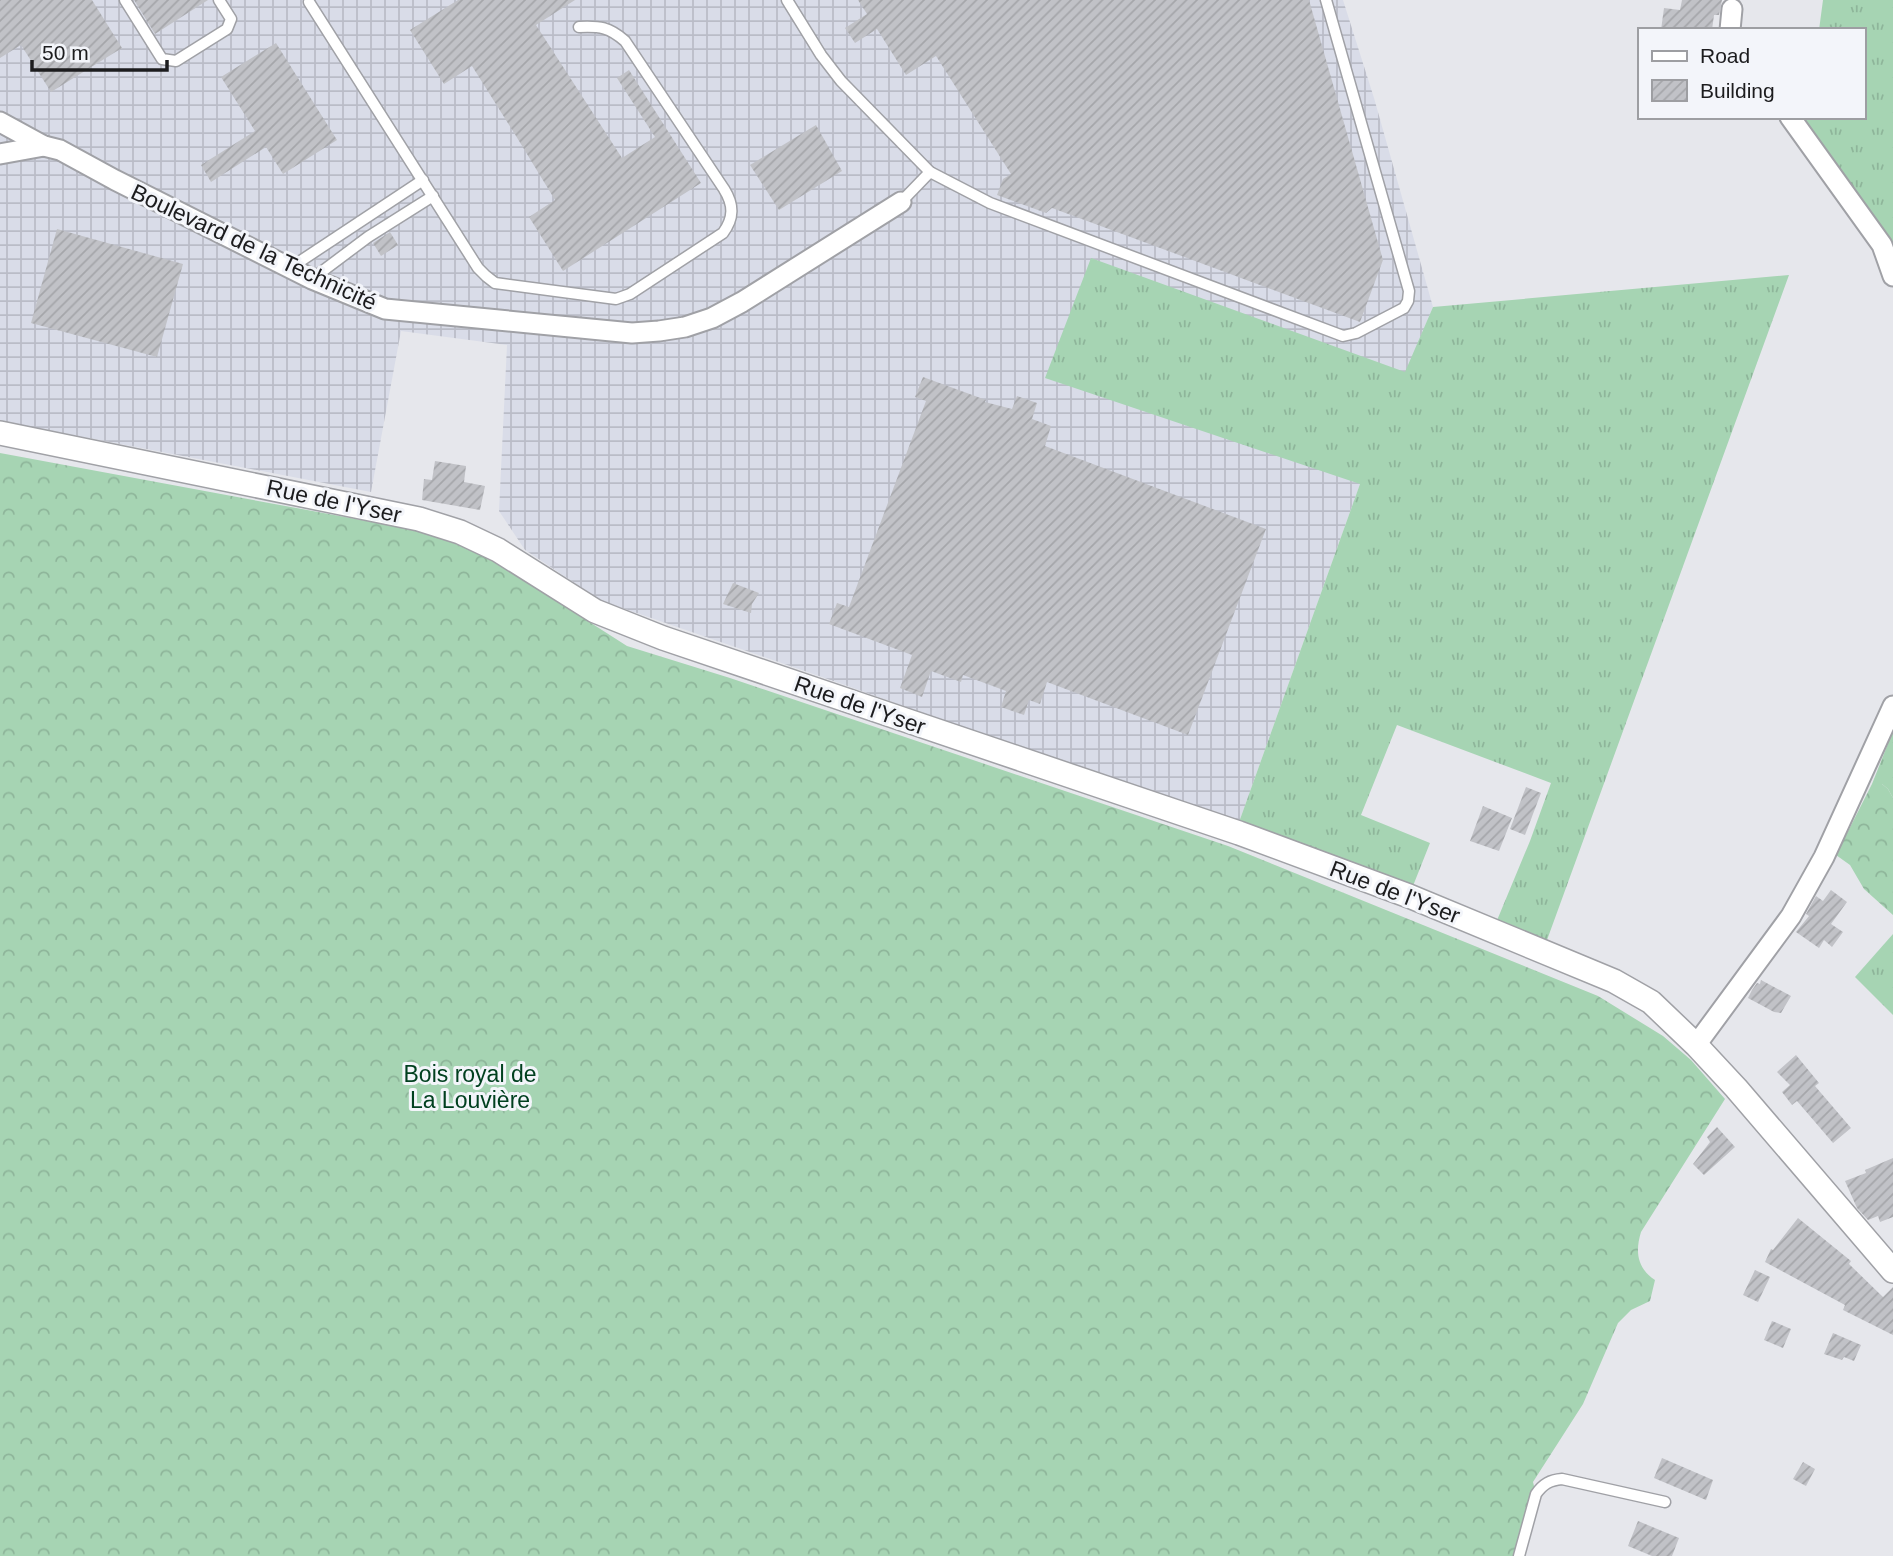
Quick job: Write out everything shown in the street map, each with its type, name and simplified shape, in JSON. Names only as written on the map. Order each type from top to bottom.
[{"type":"street","points":[[1730,28],[1732,9]]},
{"type":"street","points":[[1791,119],[1882,246],[1893,276]]},
{"type":"street","name":"Boulevard de la Technicité","points":[[0,122],[312,279],[385,309],[601,331],[659,331],[685,327],[712,318],[901,202]]},
{"type":"street","points":[[0,154],[44,145]]},
{"type":"street","name":"Rue de l'Yser","points":[[0,432],[419,519],[460,532],[498,550],[595,611],[663,638],[1239,834],[1409,896],[1614,981],[1651,1002],[1696,1045],[1893,1271]]},
{"type":"street","points":[[1696,1045],[1791,916],[1824,857],[1893,706]]},
{"type":"lane","points":[[125,0],[162,59],[176,61],[227,29],[231,19],[219,0]]},
{"type":"lane","points":[[786,0],[841,81],[930,172],[990,203],[1343,335],[1356,333],[1404,308],[1409,291],[1326,0]]},
{"type":"lane","points":[[309,2],[478,268],[486,276],[495,282],[616,299],[630,294],[723,233],[732,216],[732,206],[730,197],[625,41],[607,28],[579,26]]},
{"type":"lane","points":[[901,202],[930,172]]},
{"type":"lane","points":[[290,268],[423,180]]},
{"type":"lane","points":[[312,279],[368,237],[433,196]]},
{"type":"lane","points":[[1518,1556],[1536,1494],[1548,1482],[1562,1479],[1665,1502]]},
{"type":"shaded area","points":[[0,0],[1343,0],[1374,98],[1433,307],[1360,484],[1238,825],[602,601],[525,550],[499,511],[507,345],[401,331],[371,492],[0,421]]},
{"type":"green space","points":[[1823,0],[1893,0],[1893,255],[1805,129],[1806,119],[1865,119],[1865,28],[1819,28]]},
{"type":"green space","points":[[1091,258],[1405,372],[1433,307],[1789,275],[1543,951],[1493,930],[1551,783],[1397,725],[1361,815],[1430,843],[1409,896],[1238,825],[1360,484],[1045,378]]},
{"type":"green space","name":"Bois royal de La Louvière","points":[[0,453],[415,530],[456,544],[494,561],[627,646],[730,678],[1228,846],[1598,996],[1663,1036],[1691,1060],[1725,1099],[1641,1232],[1639,1259],[1644,1270],[1655,1280],[1650,1301],[1631,1310],[1618,1323],[1583,1404],[1533,1482],[1536,1494],[1518,1556],[0,1556]]},
{"type":"green space","points":[[1893,731],[1893,798],[1882,784],[1872,784]]},
{"type":"green space","points":[[1872,784],[1882,784],[1893,798],[1893,915],[1864,889],[1850,865],[1836,855]]},
{"type":"green space","points":[[1893,934],[1893,1015],[1855,977]]},
{"type":"building","points":[[0,0],[92,0],[122,48],[51,92],[21,45],[0,58]]},
{"type":"building","points":[[134,0],[208,0],[155,34]]},
{"type":"building","points":[[458,0],[575,0],[536,25],[622,158],[655,137],[617,78],[629,70],[701,183],[563,271],[529,217],[555,200],[472,66],[444,84],[410,30]]},
{"type":"building","points":[[858,0],[1309,0],[1383,260],[1360,322],[1052,208],[1046,213],[997,195],[1003,179],[1011,174],[936,56],[906,75],[877,29],[855,43],[845,28],[867,14]]},
{"type":"building","points":[[1682,0],[1722,0],[1719,15],[1714,15],[1712,28],[1661,28],[1664,8],[1680,10]]},
{"type":"building","points":[[276,43],[337,140],[283,174],[266,147],[211,182],[201,165],[255,131],[221,77]]},
{"type":"building","points":[[816,125],[842,171],[779,210],[750,165]]},
{"type":"building","points":[[57,229],[183,264],[157,357],[31,323]]},
{"type":"building","points":[[390,232],[398,245],[381,256],[373,243]]},
{"type":"building","points":[[923,377],[986,400],[985,402],[1012,409],[1017,396],[1037,403],[1032,419],[1051,426],[1045,446],[1266,529],[1188,735],[1047,682],[1040,704],[1029,700],[1024,715],[1001,707],[1006,691],[963,675],[961,682],[931,671],[922,697],[900,688],[912,655],[829,624],[837,603],[849,607],[926,401],[915,397]]},
{"type":"building","points":[[435,461],[466,466],[464,482],[485,486],[480,510],[422,500],[424,479],[432,480]]},
{"type":"building","points":[[733,583],[759,593],[752,604],[751,613],[723,604]]},
{"type":"building","points":[[1526,787],[1541,793],[1525,835],[1510,829]]},
{"type":"building","points":[[1483,806],[1512,818],[1499,851],[1470,841]]},
{"type":"building","points":[[1831,890],[1847,902],[1831,924],[1843,932],[1832,947],[1824,940],[1819,948],[1796,932],[1809,916],[1806,914],[1816,896],[1823,901]]},
{"type":"building","points":[[1761,980],[1791,996],[1781,1013],[1748,998]]},
{"type":"building","points":[[1796,1055],[1819,1083],[1815,1086],[1851,1128],[1833,1143],[1797,1101],[1792,1105],[1782,1092],[1790,1085],[1777,1072]]},
{"type":"building","points":[[1717,1127],[1735,1147],[1704,1175],[1693,1164],[1710,1142],[1707,1137]]},
{"type":"building","points":[[1893,1158],[1893,1217],[1880,1222],[1878,1216],[1868,1220],[1857,1208],[1845,1181]]},
{"type":"building","points":[[1798,1218],[1851,1261],[1849,1264],[1883,1297],[1893,1287],[1893,1335],[1843,1310],[1845,1305],[1765,1262],[1771,1249],[1773,1250]]},
{"type":"building","points":[[1755,1270],[1770,1277],[1758,1302],[1743,1295]]},
{"type":"building","points":[[1772,1321],[1791,1329],[1783,1348],[1764,1340]]},
{"type":"building","points":[[1833,1333],[1861,1345],[1854,1361],[1824,1354]]},
{"type":"building","points":[[1662,1458],[1713,1480],[1706,1500],[1654,1478]]},
{"type":"building","points":[[1803,1462],[1815,1469],[1806,1486],[1793,1479]]},
{"type":"building","points":[[1638,1521],[1679,1538],[1672,1556],[1652,1556],[1628,1546]]}]
